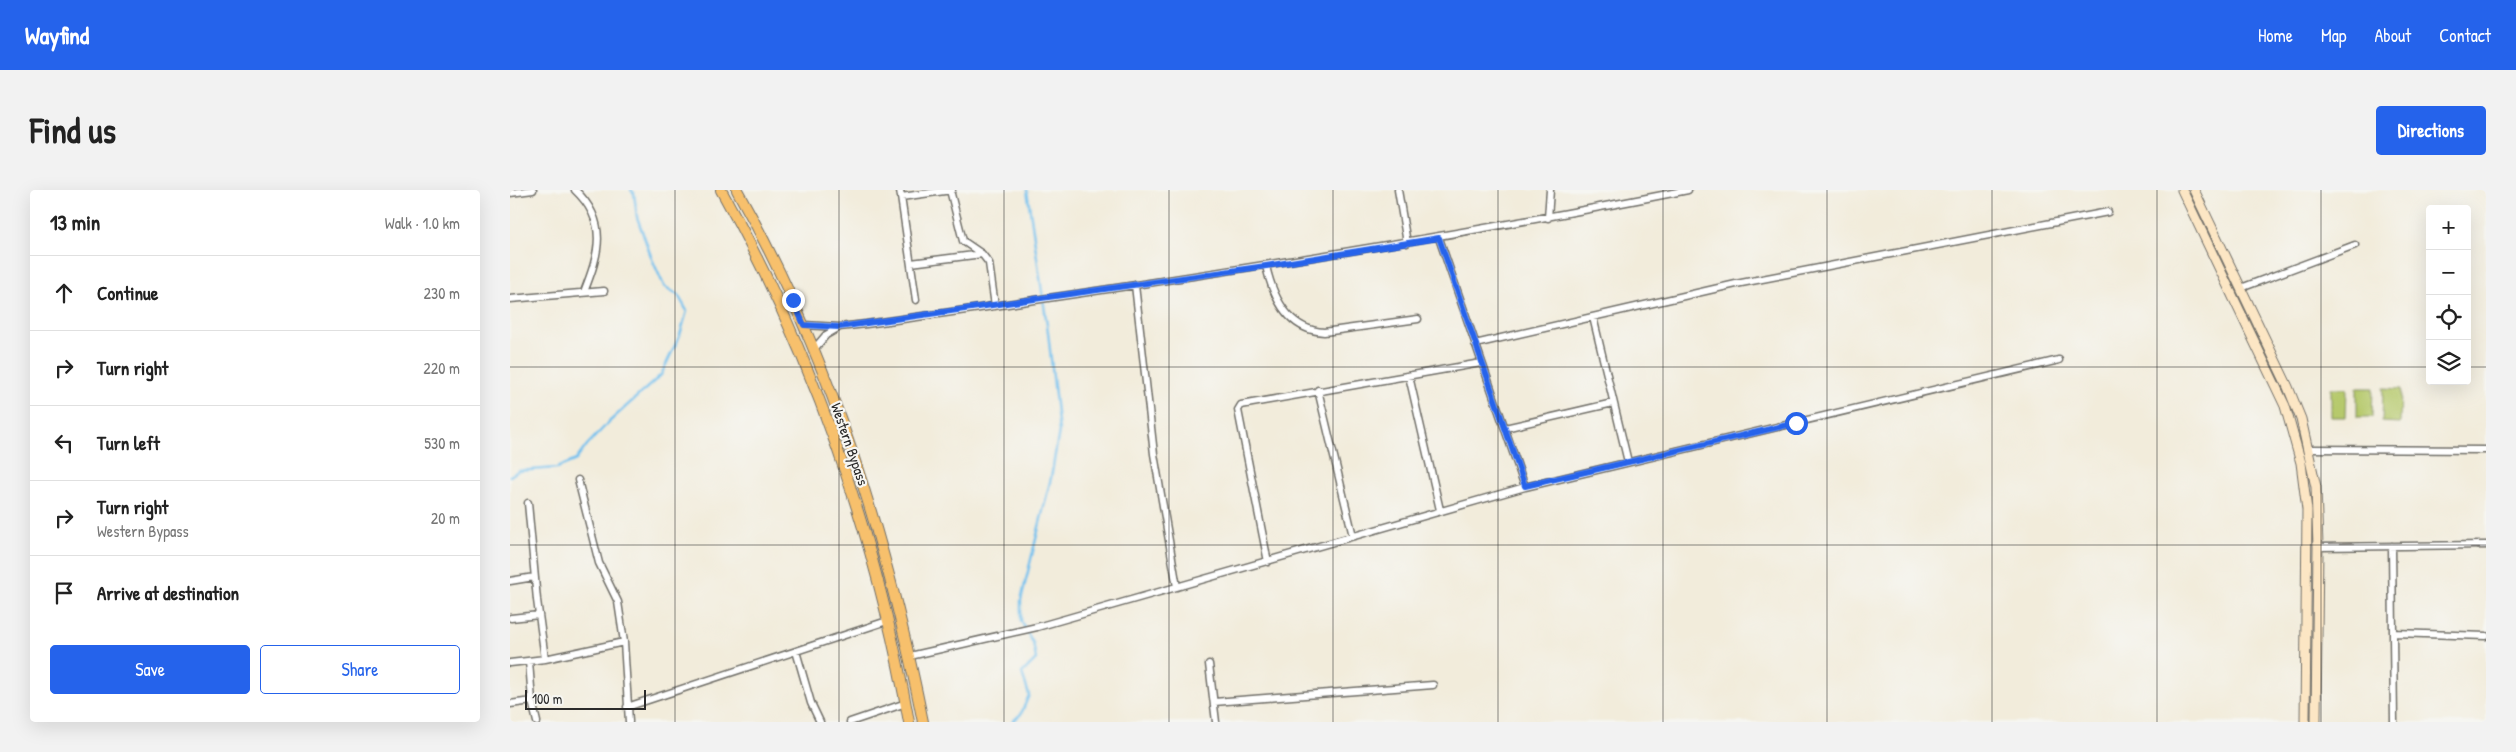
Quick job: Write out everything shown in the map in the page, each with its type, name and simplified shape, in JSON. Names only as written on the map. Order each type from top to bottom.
[{"type":"main road","name":"Western Bypass","points":[[721,190],[801,352],[858,514],[887,622],[909,722]]},
{"type":"main road","name":"Western Bypass","points":[[737,190],[815,348],[872,509],[887,559],[924,722]]},
{"type":"main road","points":[[2182,190],[2285,406],[2301,463],[2307,510],[2305,722]]},
{"type":"main road","points":[[2194,190],[2288,387],[2301,419],[2309,448],[2316,487],[2318,547],[2316,722]]},
{"type":"street","points":[[510,193],[533,190]]},
{"type":"street","points":[[575,190],[586,200],[599,231],[597,260],[584,292]]},
{"type":"street","points":[[916,300],[901,193],[951,190],[963,241],[982,254],[989,263],[995,306]]},
{"type":"street","points":[[1398,190],[1407,243]]},
{"type":"street","points":[[1548,218],[1550,190]]},
{"type":"street","points":[[804,325],[839,327],[1266,266],[1439,238],[1688,190]]},
{"type":"street","points":[[1475,344],[1736,284],[2108,212]]},
{"type":"street","points":[[1439,238],[1525,486]]},
{"type":"street","points":[[2241,288],[2355,245]]},
{"type":"street","points":[[911,263],[982,254]]},
{"type":"street","points":[[1266,266],[1276,299],[1295,322],[1313,332],[1418,319]]},
{"type":"street","points":[[1135,284],[1155,463],[1177,587]]},
{"type":"street","points":[[510,299],[604,291]]},
{"type":"street","points":[[1593,317],[1628,462]]},
{"type":"street","points":[[815,348],[826,335],[839,327]]},
{"type":"street","points":[[910,656],[1035,628],[1525,486],[2058,360]]},
{"type":"street","points":[[1268,562],[1238,410],[1244,403],[1481,363]]},
{"type":"street","points":[[1409,376],[1440,510]]},
{"type":"street","points":[[1318,390],[1353,536]]},
{"type":"street","points":[[1505,428],[1613,403]]},
{"type":"street","points":[[2309,448],[2486,450]]},
{"type":"street","points":[[578,480],[599,563],[618,602],[624,642],[629,722]]},
{"type":"street","points":[[528,503],[534,577],[545,658]]},
{"type":"street","points":[[2318,547],[2486,545]]},
{"type":"street","points":[[2392,546],[2394,722]]},
{"type":"street","points":[[510,581],[534,577]]},
{"type":"street","points":[[512,618],[539,615]]},
{"type":"street","points":[[627,707],[887,622]]},
{"type":"street","points":[[2394,633],[2486,636]]},
{"type":"street","points":[[510,663],[624,642]]},
{"type":"street","points":[[796,652],[811,703],[820,722]]},
{"type":"street","points":[[529,661],[532,701],[537,722]]},
{"type":"street","points":[[1209,664],[1216,722]]},
{"type":"street","points":[[1214,702],[1433,685]]},
{"type":"street","points":[[510,704],[532,701]]},
{"type":"street","points":[[850,722],[906,703]]},
{"type":"green space","points":[[2331,388],[2347,388],[2346,417],[2331,417]]},
{"type":"green space","points":[[2357,388],[2373,388],[2372,417],[2357,417]]},
{"type":"green space","points":[[2383,388],[2401,389],[2400,423],[2382,422]]},
{"type":"waterway","points":[[510,476],[518,471],[557,468],[576,460],[587,445],[609,422],[661,375],[680,335],[687,311],[678,295],[664,286],[637,217],[634,193],[631,190]]},
{"type":"waterway","points":[[1012,722],[1021,714],[1029,695],[1022,673],[1036,659],[1033,643],[1021,621],[1021,600],[1051,478],[1059,431],[1048,332],[1027,190]]},
{"type":"route","points":[[793,300],[804,325],[812,327],[839,327],[1052,298],[1439,238],[1525,486],[1796,423]]}]
